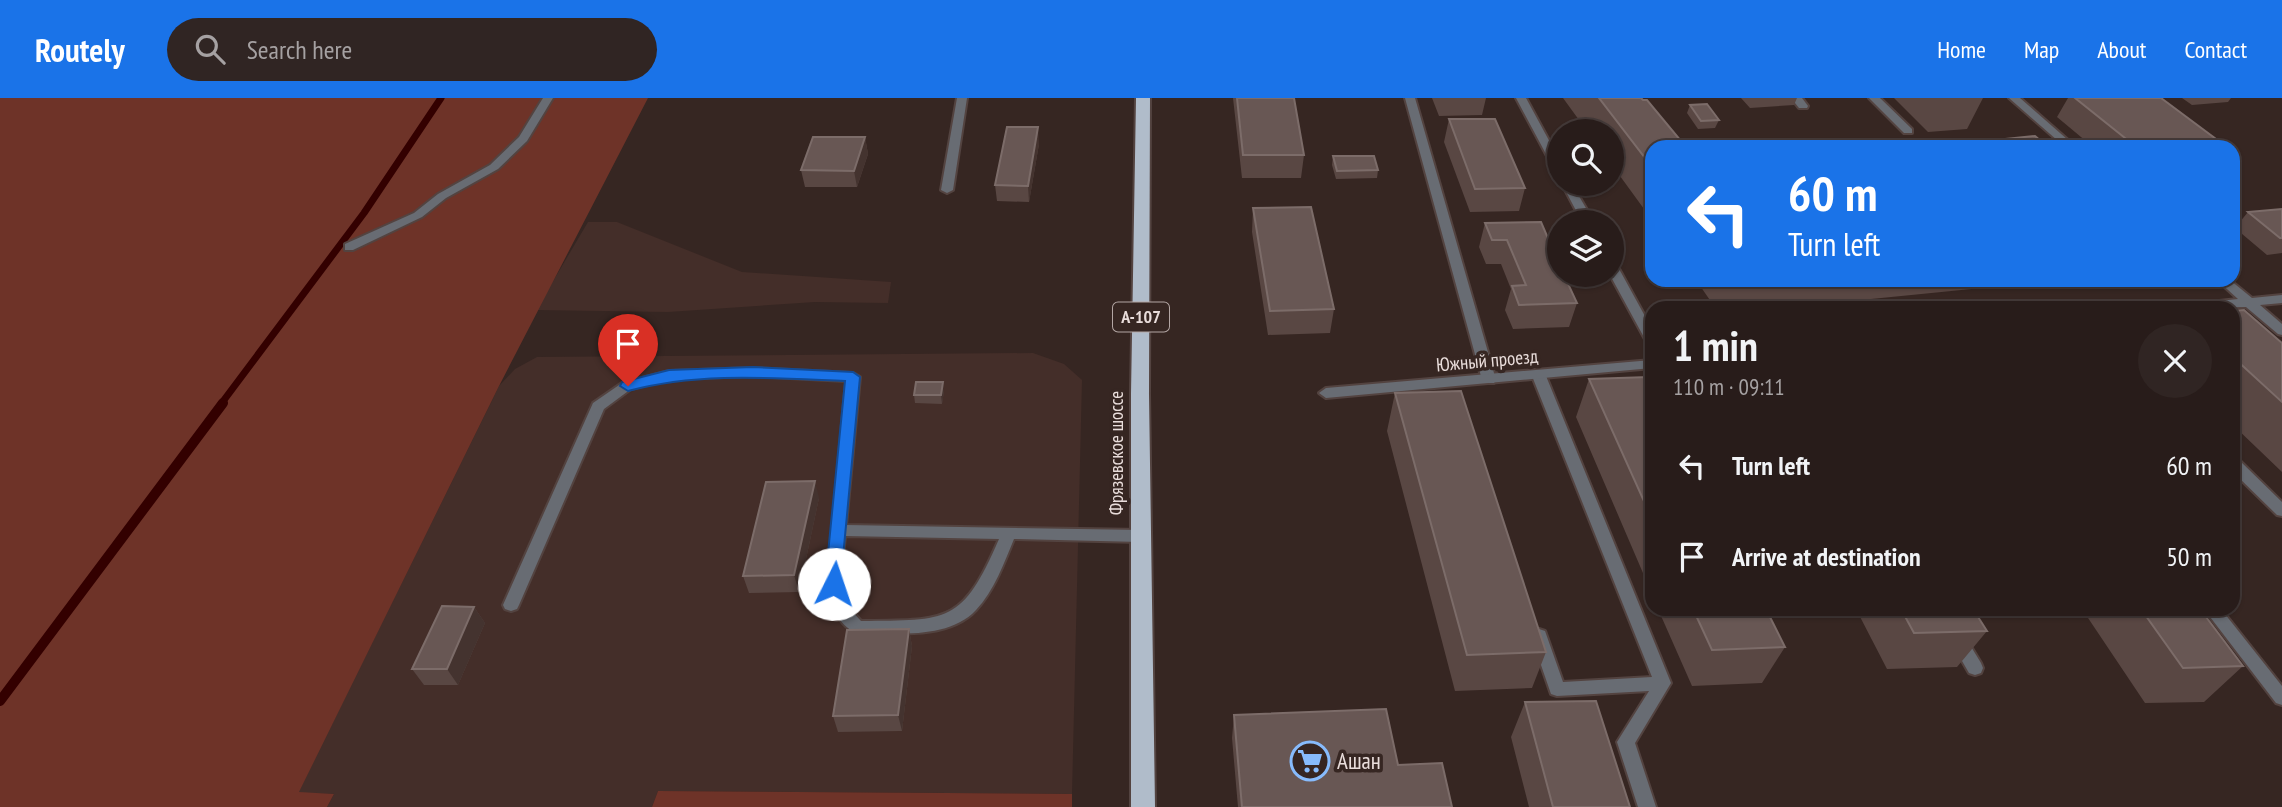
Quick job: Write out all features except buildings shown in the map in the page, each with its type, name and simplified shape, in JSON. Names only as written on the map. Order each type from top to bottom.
[{"type":"highway","name":"Фрязевское шоссе","points":[[1143,98],[1143,807]]},
{"type":"street","points":[[349,247],[418,215],[442,196],[494,167],[523,139],[548,98]]},
{"type":"street","points":[[947,190],[962,98]]},
{"type":"street","points":[[1410,98],[1489,380]]},
{"type":"street","points":[[1521,98],[1547,147]]},
{"type":"street","points":[[1874,98],[1908,131]]},
{"type":"street","points":[[2014,98],[2063,140]]},
{"type":"street","points":[[1623,287],[1645,328]]},
{"type":"street","points":[[2231,287],[2282,331]]},
{"type":"street","points":[[2240,303],[2282,299]]},
{"type":"street","name":"Южный проезд","points":[[1326,393],[1458,389],[1489,380],[1645,365]]},
{"type":"street","points":[[511,605],[597,406],[628,386],[669,375],[753,372],[853,377],[834,584],[842,614],[857,626],[948,624],[977,601],[1009,534]]},
{"type":"street","points":[[1539,376],[1663,682]]},
{"type":"street","points":[[2240,470],[2282,511]]},
{"type":"street","points":[[838,530],[1141,537]]},
{"type":"street","points":[[1944,616],[1975,668]]},
{"type":"street","points":[[2218,616],[2282,698]]},
{"type":"street","points":[[1536,625],[1557,690],[1663,682]]},
{"type":"street","points":[[1647,807],[1626,741],[1663,682]]},
{"type":"shaded area","points":[[0,98],[648,98],[499,386],[299,792],[334,794],[327,807],[0,807]]},
{"type":"shaded area","points":[[588,222],[617,222],[742,272],[891,282],[888,303],[815,302],[668,312],[536,310]]},
{"type":"shaded area","points":[[1033,353],[1064,364],[1082,380],[1072,794],[658,791],[652,807],[327,807],[334,794],[298,793],[499,386],[515,369],[537,357]]},
{"type":"shaded area","points":[[658,791],[1072,794],[1072,807],[652,807]]},
{"type":"waterway","points":[[221,404],[364,213],[441,98]]},
{"type":"waterway","points":[[0,701],[223,403]]},
{"type":"place","name":"Ашан","points":[[1310,761]]},
{"type":"route","points":[[628,386],[669,375],[753,372],[853,377],[834,584]]}]
